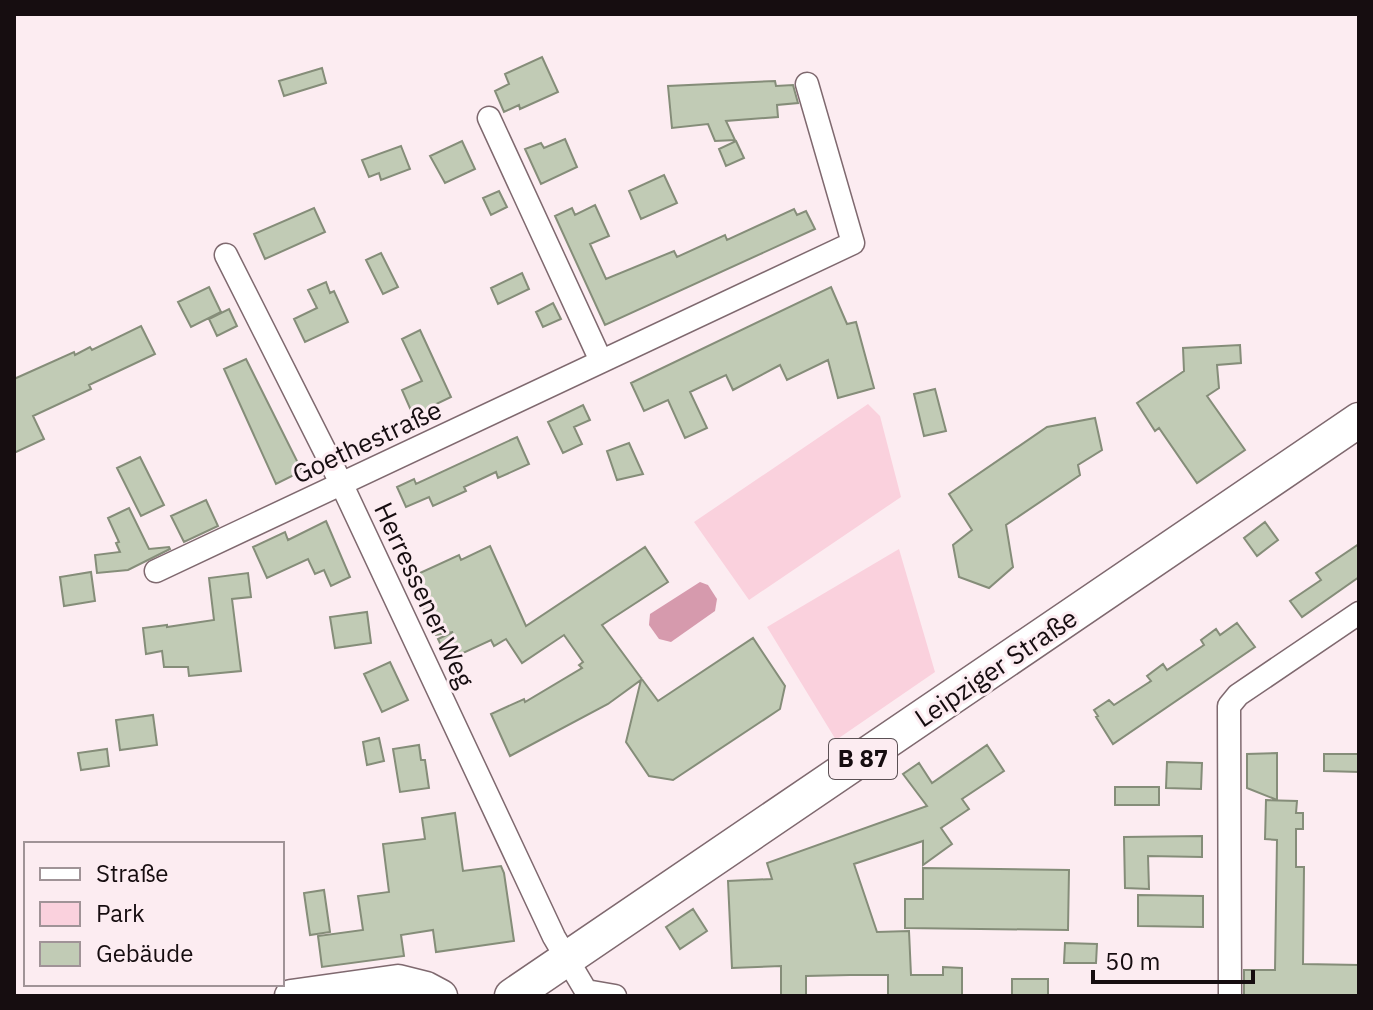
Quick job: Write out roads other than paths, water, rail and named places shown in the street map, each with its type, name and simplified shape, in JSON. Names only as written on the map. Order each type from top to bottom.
[{"type":"main road","name":"Leipziger Straße","points":[[512,996],[1359,420]]},
{"type":"street","name":"Goethestraße","points":[[156,571],[853,243],[807,84]]},
{"type":"street","points":[[489,118],[601,361]]},
{"type":"street","name":"Herressener Weg","points":[[226,255],[342,485],[547,924],[586,994]]},
{"type":"street","points":[[1230,996],[1229,706],[1238,695],[1359,613]]},
{"type":"street","points":[[291,996],[386,990],[398,981],[426,988],[441,996]]},
{"type":"street","points":[[586,994],[615,996]]}]
